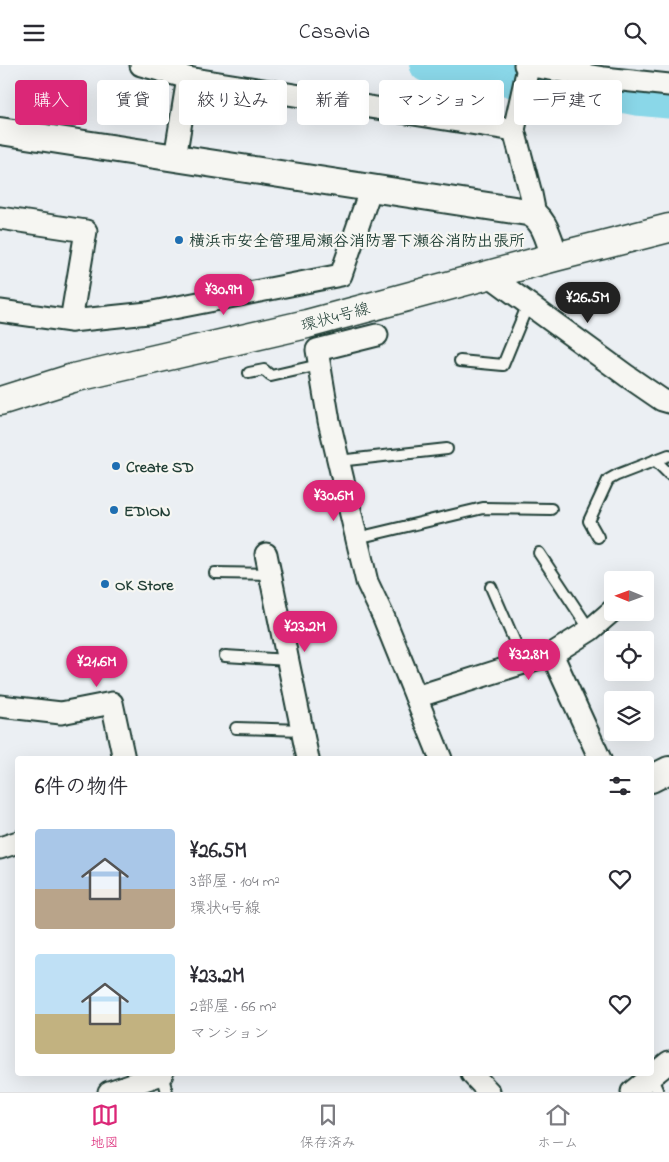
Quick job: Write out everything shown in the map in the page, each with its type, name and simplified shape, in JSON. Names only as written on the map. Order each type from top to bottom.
[{"type":"main road","name":"環状4号線","points":[[0,401],[73,378],[307,324],[669,228]]},
{"type":"street","points":[[141,65],[188,78],[514,130]]},
{"type":"street","points":[[555,257],[540,219],[535,214],[514,130],[527,67],[629,72],[669,85]]},
{"type":"street","points":[[175,158],[188,78]]},
{"type":"street","points":[[0,131],[535,214]]},
{"type":"street","points":[[0,311],[71,321],[148,313],[341,275],[371,188]]},
{"type":"street","points":[[0,218],[86,231],[71,321]]},
{"type":"street","points":[[490,275],[627,376],[662,400],[669,402]]},
{"type":"street","points":[[377,335],[317,350],[319,365],[329,421],[367,582],[384,618],[440,756]]},
{"type":"street","points":[[268,564],[307,756]]},
{"type":"street","points":[[416,697],[552,654],[590,630],[604,618]]},
{"type":"street","points":[[552,654],[599,756]]},
{"type":"street","points":[[0,706],[61,713],[112,703],[123,756]]},
{"type":"street","points":[[654,778],[669,770]]},
{"type":"street","points":[[0,848],[15,844]]},
{"type":"street","points":[[632,1092],[654,1084],[669,1062]]},
{"type":"street","points":[[474,1076],[488,1092]]},
{"type":"street","points":[[109,1092],[131,1079],[164,1080]]},
{"type":"lane","points":[[460,361],[503,365],[528,304]]},
{"type":"lane","points":[[249,373],[264,370],[272,375],[319,365]]},
{"type":"lane","points":[[338,461],[447,449]]},
{"type":"lane","points":[[598,537],[590,521],[608,480],[669,455]]},
{"type":"lane","points":[[655,460],[669,474]]},
{"type":"lane","points":[[357,538],[483,508],[551,509]]},
{"type":"lane","points":[[539,553],[590,630]]},
{"type":"lane","points":[[215,573],[268,564]]},
{"type":"lane","points":[[491,587],[524,663]]},
{"type":"lane","points":[[225,656],[288,660]]},
{"type":"lane","points":[[236,728],[303,730]]},
{"type":"waterway","points":[[427,65],[506,78],[539,88],[601,91],[637,98],[669,101]]},
{"type":"place","name":"横浜市安全管理局瀬谷消防署下瀬谷消防出張所","points":[[179,240]]},
{"type":"place","name":"Create SD","points":[[116,466]]},
{"type":"place","name":"EDION","points":[[114,510]]},
{"type":"place","name":"OK Store","points":[[105,584]]}]
